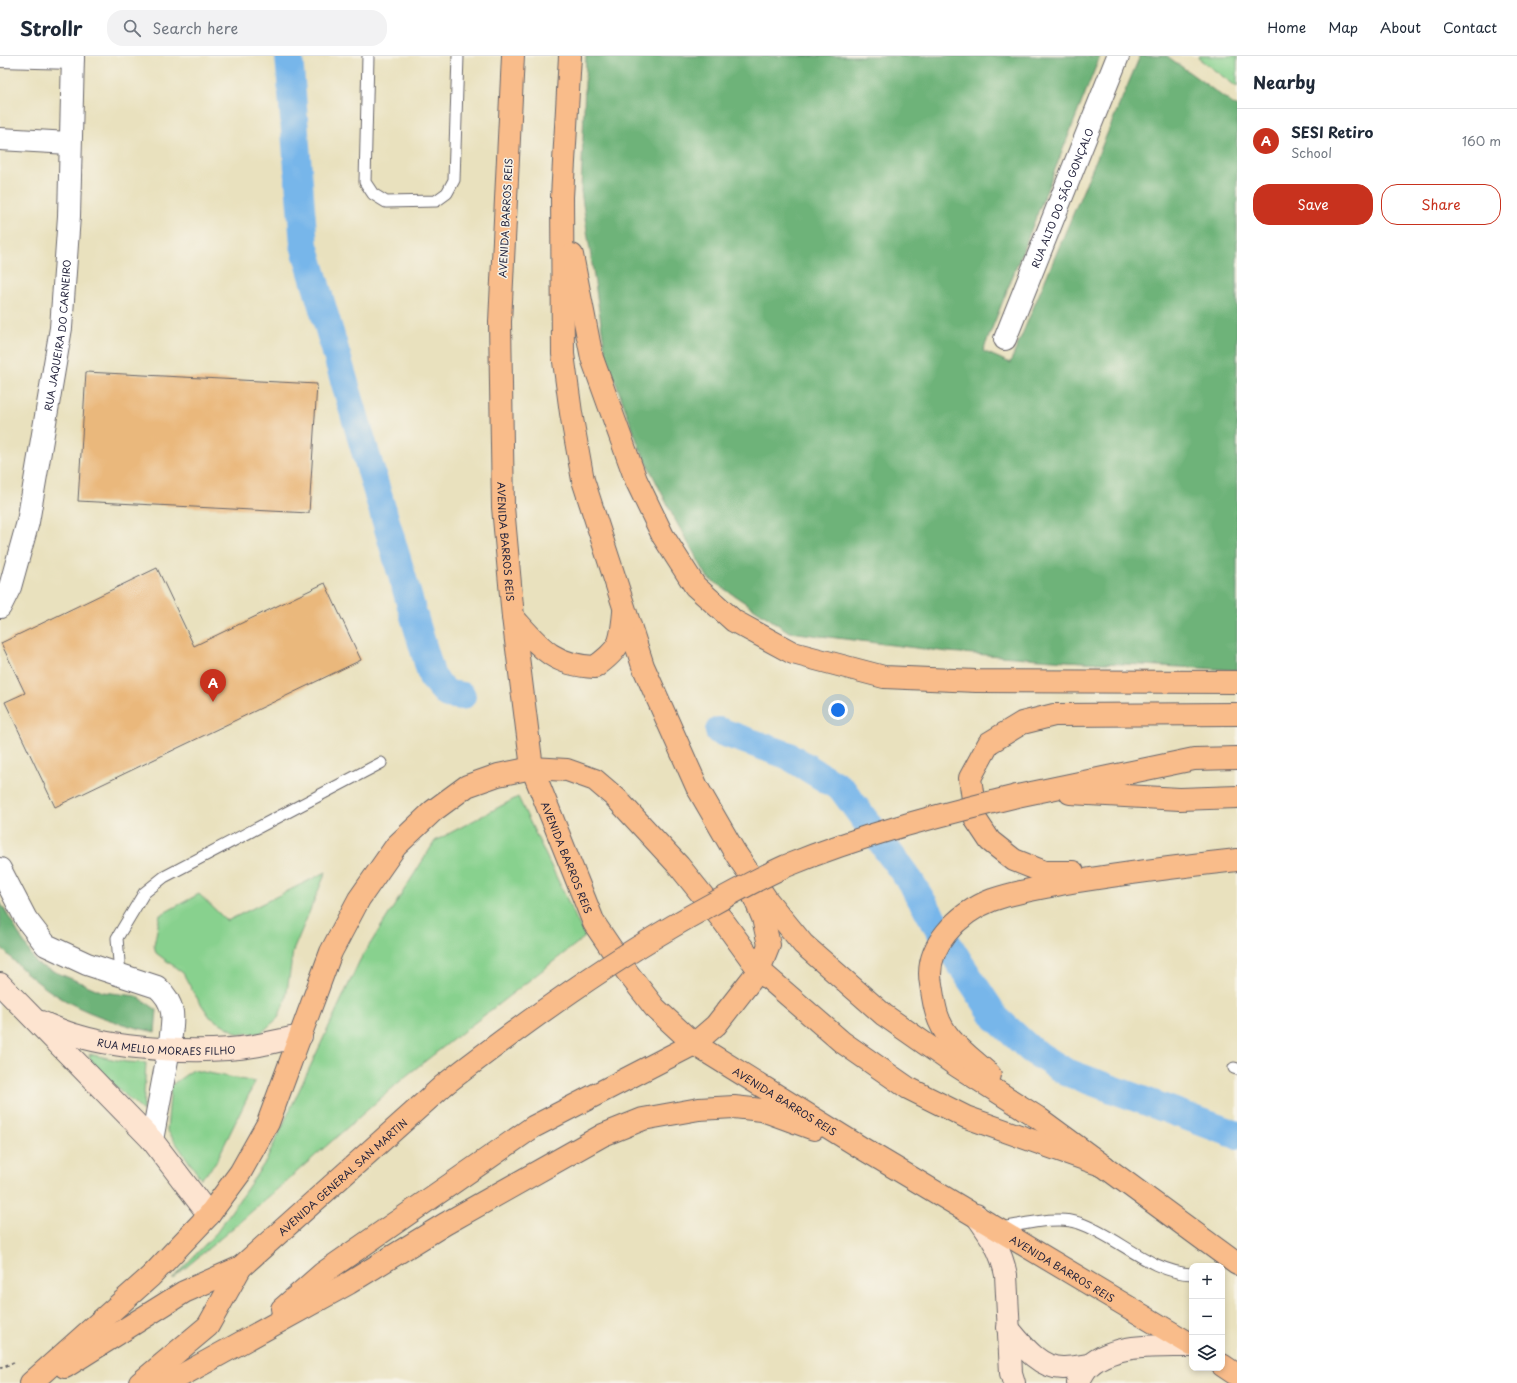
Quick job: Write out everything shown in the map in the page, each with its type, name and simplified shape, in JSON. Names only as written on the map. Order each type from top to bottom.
[{"type":"main road","name":"AVENIDA BARROS REIS","points":[[513,56],[500,322],[503,507],[513,617],[532,768],[594,923],[627,972],[655,1008],[694,1044],[860,1146],[1189,1343]]},
{"type":"main road","points":[[570,56],[562,197],[564,354],[571,413],[583,480],[625,605],[643,666],[697,787],[734,851],[767,900],[803,944],[884,1015],[957,1066],[1037,1117],[1104,1166],[1232,1266]]},
{"type":"main road","points":[[562,197],[592,358],[636,480],[663,536],[695,586],[734,621],[794,653],[884,677],[976,681],[1237,682]]},
{"type":"main road","points":[[513,617],[538,644],[557,660],[579,666],[595,667],[612,654],[621,638],[625,605]]},
{"type":"main road","points":[[1125,873],[1044,872],[1014,860],[990,841],[976,820],[970,778],[989,743],[1022,723],[1054,715],[1237,714]]},
{"type":"main road","name":"AVENIDA GENERAL SAN MARTIN","points":[[39,1383],[184,1292],[241,1267],[444,1085],[500,1042],[574,989],[654,936],[729,895],[786,867],[856,839],[938,816],[1017,796],[1194,759],[1237,758]]},
{"type":"main road","points":[[31,1383],[150,1276],[209,1215],[240,1173],[268,1123],[331,952],[359,899],[396,846],[433,811],[467,786],[498,775],[532,768],[567,770],[595,780],[616,798],[679,866],[724,922],[759,970],[842,1042],[908,1088],[966,1117],[1104,1166]]},
{"type":"main road","points":[[1041,791],[1180,799],[1237,797]]},
{"type":"main road","points":[[254,1334],[323,1273],[534,1127],[694,1044],[716,1025],[759,970],[769,945],[763,918],[734,851]]},
{"type":"main road","points":[[1037,1117],[949,1038],[936,1016],[929,973],[935,950],[942,937],[962,917],[991,900],[1048,886],[1125,873],[1237,860]]},
{"type":"main road","name":"RUA MELLO MORAES FILHO","points":[[0,984],[152,1140],[209,1215]]},
{"type":"main road","name":"RUA MELLO MORAES FILHO","points":[[34,1019],[78,1036],[114,1043],[169,1049],[207,1049],[253,1046],[301,1036]]},
{"type":"main road","points":[[168,1383],[254,1334],[349,1283],[445,1224],[603,1135],[643,1119],[699,1109],[734,1107],[762,1110],[860,1146]]},
{"type":"main road","points":[[976,1215],[996,1243],[1003,1261],[1006,1275],[1011,1373],[1014,1383]]},
{"type":"main road","name":"AVENIDA GENERAL SAN MARTIN","points":[[140,1383],[208,1326],[241,1267]]},
{"type":"main road","points":[[1008,1328],[1026,1350],[1046,1364],[1083,1374],[1117,1352],[1138,1347],[1189,1345]]},
{"type":"main road","points":[[1225,1367],[1237,1375]]},
{"type":"street","points":[[0,56],[73,57]]},
{"type":"street","name":"RUA ALTO DO SÃO GONÇALO","points":[[1005,339],[1118,56]]},
{"type":"street","name":"RUA JAQUEIRA DO CARNEIRO","points":[[0,607],[10,588],[28,522],[61,328],[69,216],[69,143],[73,57]]},
{"type":"street","points":[[0,139],[69,143]]},
{"type":"street","points":[[0,869],[26,919],[46,946],[87,964],[157,987],[167,997],[173,1013],[169,1049],[152,1140]]},
{"type":"lane","points":[[368,56],[365,182],[373,194],[386,202],[436,201],[447,193],[454,180],[458,56]]},
{"type":"lane","points":[[120,974],[117,938],[144,893],[164,877],[381,763]]},
{"type":"lane","points":[[997,1228],[1043,1222],[1078,1222],[1167,1269],[1189,1273]]},
{"type":"green space","points":[[586,56],[1100,56],[983,351],[1010,363],[1140,56],[1167,56],[1237,107],[1237,670],[1066,661],[948,652],[789,632],[708,578],[673,516],[640,449],[606,356],[581,191]]},
{"type":"green space","points":[[1199,56],[1237,56],[1237,87],[1198,58]]},
{"type":"green space","points":[[518,797],[585,937],[406,1076],[234,1227],[172,1279],[217,1232],[266,1161],[360,960],[435,841]]},
{"type":"green space","points":[[326,872],[293,951],[286,998],[278,1018],[261,1033],[239,1034],[210,1017],[193,992],[183,973],[156,953],[154,945],[160,915],[199,894],[227,921]]},
{"type":"green space","points":[[0,902],[36,963],[103,992],[137,996],[157,1010],[155,1032],[110,1020],[89,1012],[51,992],[34,979],[0,946]]},
{"type":"green space","points":[[89,1054],[126,1062],[146,1063],[143,1111],[91,1064]]},
{"type":"green space","points":[[193,1070],[255,1082],[215,1164],[201,1179],[167,1130],[171,1085]]},
{"type":"building","points":[[86,372],[317,384],[309,513],[78,501]]},
{"type":"building","points":[[157,568],[194,646],[325,583],[361,660],[55,807],[5,702],[25,693],[1,643]]},
{"type":"waterway","points":[[289,56],[304,245],[432,677],[447,694],[462,696]]},
{"type":"waterway","points":[[719,731],[787,755],[842,789],[910,881],[959,962],[996,1018],[1031,1050],[1066,1072],[1237,1135]]},
{"type":"place","name":"SESI Retiro","points":[[213,702]]}]
